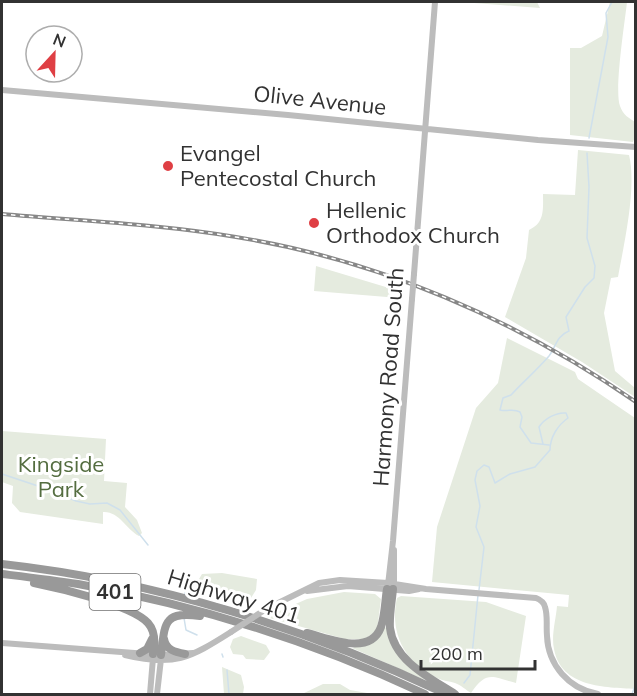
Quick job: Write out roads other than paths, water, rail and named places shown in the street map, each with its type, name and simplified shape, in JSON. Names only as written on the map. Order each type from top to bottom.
[{"type":"highway","name":"Highway 401","points":[[2,564],[135,586],[186,598],[274,625],[404,674],[446,694]]},
{"type":"highway","points":[[2,575],[81,594],[136,614],[148,623],[154,635],[157,657]]},
{"type":"highway","name":"Highway 401","points":[[2,575],[88,586],[182,607],[319,650],[425,694]]},
{"type":"highway","points":[[274,625],[350,644],[364,643],[374,638],[380,630],[391,586]]},
{"type":"highway","points":[[391,586],[390,627],[393,639],[403,656],[418,671],[454,694]]},
{"type":"highway","points":[[157,657],[167,622],[172,617],[183,614],[226,620]]},
{"type":"highway","points":[[163,634],[168,648],[174,652],[189,654]]},
{"type":"highway","points":[[140,653],[148,648],[154,635]]},
{"type":"main road","name":"Harmony Road South","points":[[391,586],[435,2]]},
{"type":"main road","name":"Olive Avenue","points":[[2,90],[293,115],[538,140],[636,147]]},
{"type":"main road","name":"Harmony Road South","points":[[391,586],[390,560],[393,541]]},
{"type":"main road","points":[[372,582],[383,575],[390,560]]},
{"type":"main road","points":[[158,685],[164,670],[175,661],[231,632],[266,609],[319,583],[329,581],[372,582],[408,591],[426,588],[541,600],[546,609],[547,644],[554,663],[574,686],[598,694]]},
{"type":"main road","points":[[301,592],[348,586],[391,586]]},
{"type":"main road","points":[[2,643],[157,657],[189,654]]},
{"type":"main road","points":[[114,652],[140,653],[175,661]]},
{"type":"main road","points":[[157,657],[157,694]]},
{"type":"main road","points":[[150,694],[157,657]]},
{"type":"waterway","points":[[589,138],[608,37],[606,13],[612,2]]},
{"type":"waterway","points":[[549,445],[531,443],[520,427],[522,417],[520,412],[500,410],[503,398],[511,395],[540,366],[559,339],[569,331],[566,317],[585,287],[594,278],[595,266],[587,238],[589,187],[587,153]]},
{"type":"waterway","points":[[479,590],[484,547],[476,527],[480,506],[475,480],[477,471],[484,465],[489,467],[495,483],[510,474],[535,467],[550,450],[555,432],[568,418],[566,413],[551,417],[539,427],[543,444]]},
{"type":"waterway","points":[[2,474],[76,501],[90,504],[107,503],[120,510],[148,545]]},
{"type":"waterway","points":[[173,579],[185,586],[185,595]]},
{"type":"waterway","points":[[464,683],[470,675],[478,595]]},
{"type":"waterway","points":[[184,618],[186,630],[197,635]]},
{"type":"waterway","points":[[227,670],[229,694]]},
{"type":"waterway","points":[[632,694],[636,683]]},
{"type":"railway","points":[[2,214],[149,226],[236,237],[289,247],[342,261],[445,297],[495,320],[591,372],[636,402]]},
{"type":"place","name":"Evangel Pentecostal Church","points":[[168,166]]},
{"type":"place","name":"Hellenic Orthodox Church","points":[[314,223]]},
{"type":"park label","name":"Kingside Park","points":[[61,476]]}]
